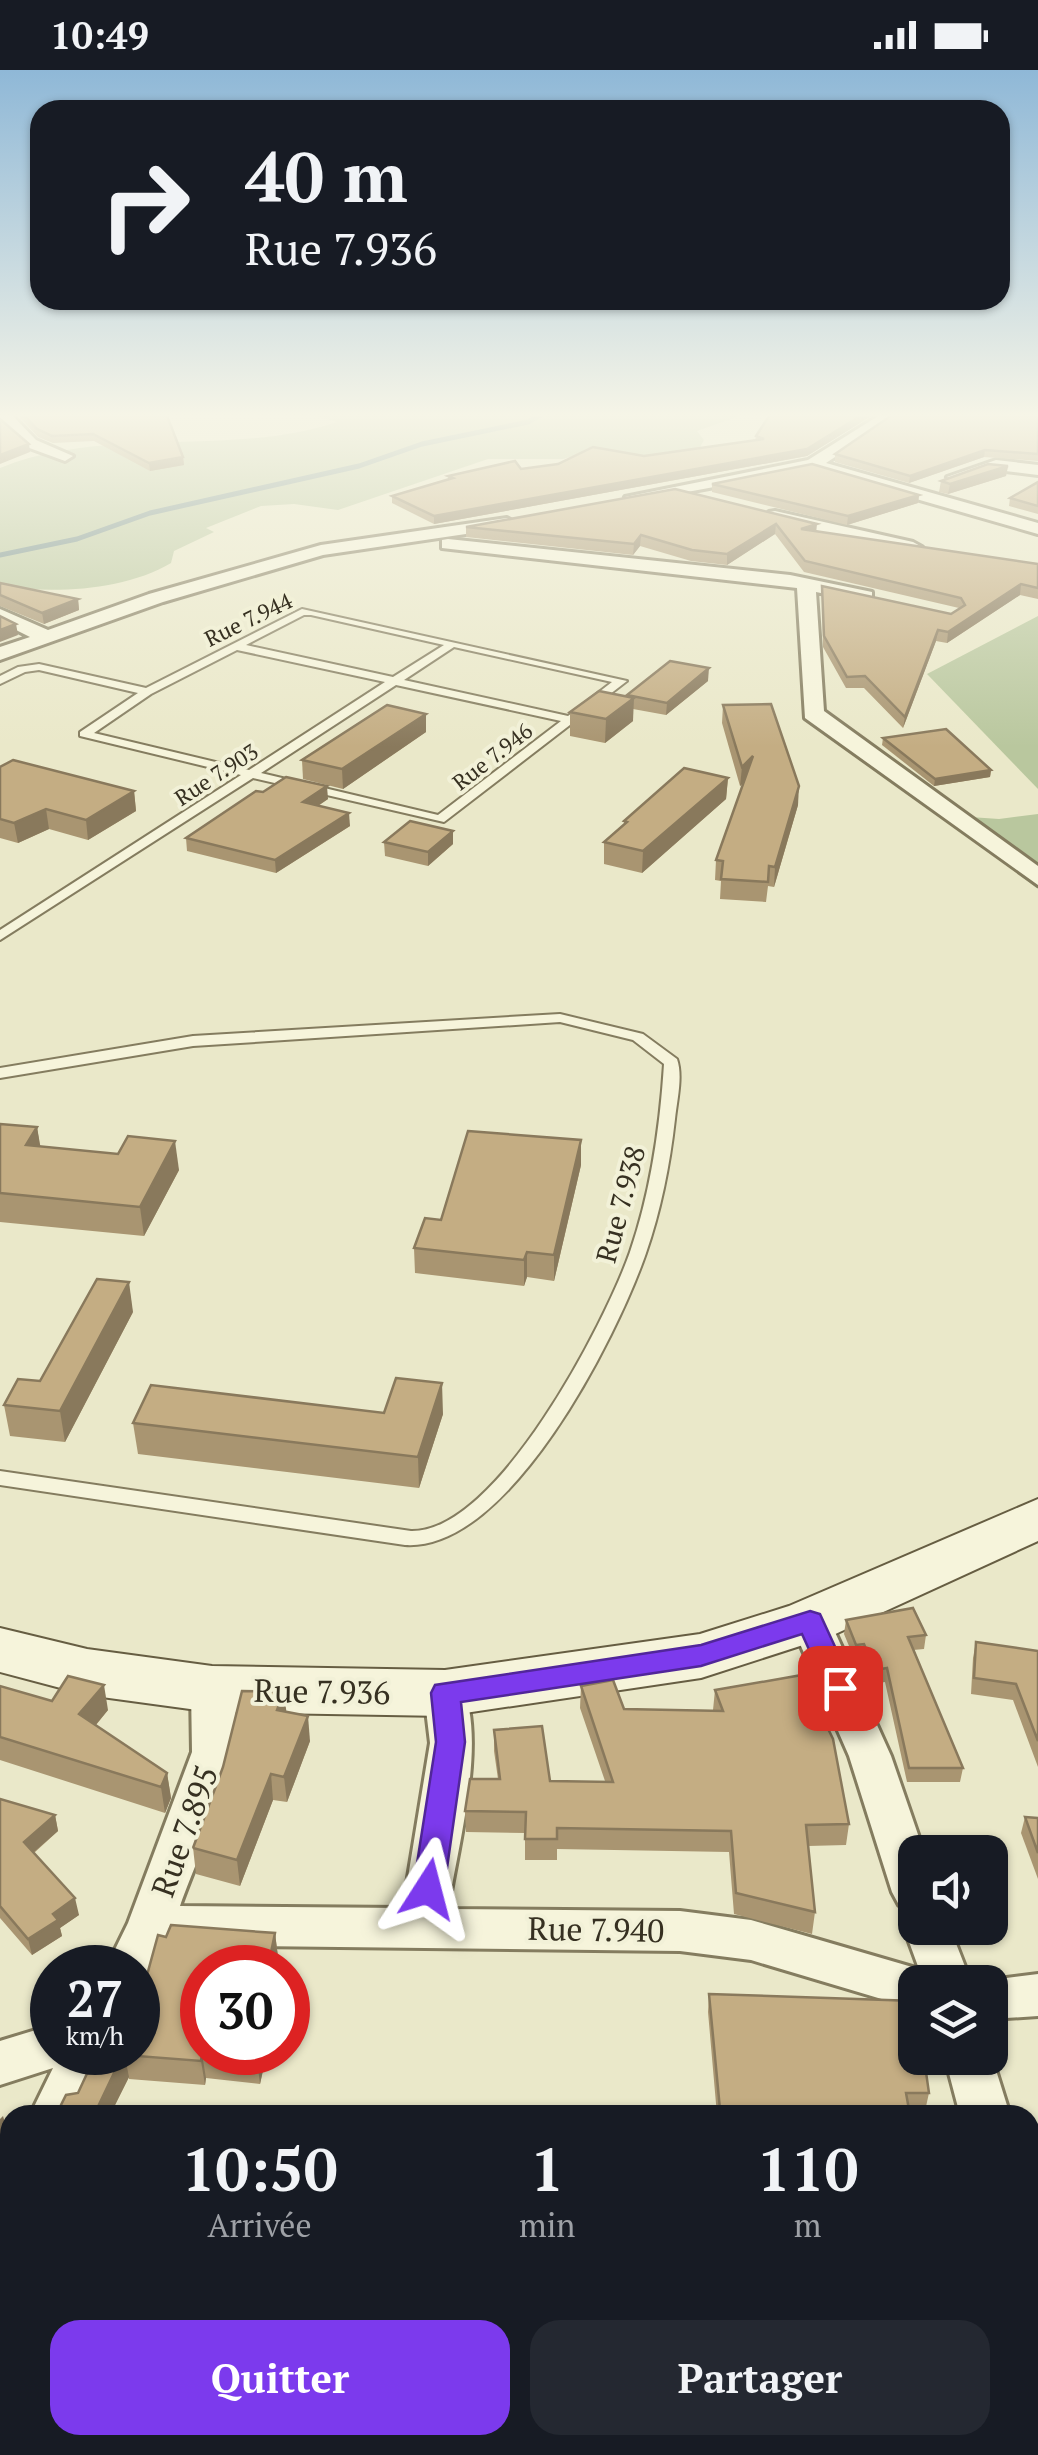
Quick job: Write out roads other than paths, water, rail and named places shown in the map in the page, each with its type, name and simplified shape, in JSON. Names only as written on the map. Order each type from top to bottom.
[{"type":"street","points":[[0,654],[321,550],[492,524]]},
{"type":"street","points":[[816,524],[942,551]]},
{"type":"street","points":[[404,538],[806,584],[882,600]]},
{"type":"street","points":[[806,584],[814,712],[1038,878]]},
{"type":"street","points":[[0,615],[46,637]]},
{"type":"street","name":"Rue 7.936","points":[[0,1650],[88,1672],[212,1689],[445,1693],[701,1656],[810,1621],[1036,1524]]},
{"type":"street","points":[[810,1621],[870,1756],[898,1841]]},
{"type":"street","name":"Rue 7.895","points":[[140,1945],[213,1752],[212,1689]]},
{"type":"street","points":[[423,1926],[450,1742],[445,1693]]},
{"type":"street","name":"Rue 7.940","points":[[150,1925],[698,1933],[819,1957],[898,1983]]},
{"type":"street","points":[[1008,1996],[1038,1994]]},
{"type":"street","points":[[0,2063],[30,2054]]},
{"type":"street","points":[[59,2105],[74,2075]]},
{"type":"street","points":[[974,2075],[982,2105]]},
{"type":"lane","name":"Rue 7.944","points":[[252,775],[84,734],[147,692],[302,612],[616,678]]},
{"type":"lane","name":"Rue 7.903","points":[[0,936],[452,644]]},
{"type":"lane","points":[[236,646],[570,720]]},
{"type":"lane","points":[[0,681],[29,666],[147,692]]},
{"type":"lane","name":"Rue 7.946","points":[[252,775],[440,819],[618,685],[620,681],[616,678]]},
{"type":"lane","name":"Rue 7.938","points":[[0,1073],[193,1041],[560,1018],[638,1036],[672,1062],[669,1129],[626,1285],[573,1385],[513,1478],[465,1523],[430,1538],[388,1536],[0,1478]]},
{"type":"waterway","points":[[0,555],[77,539],[118,524]]}]
